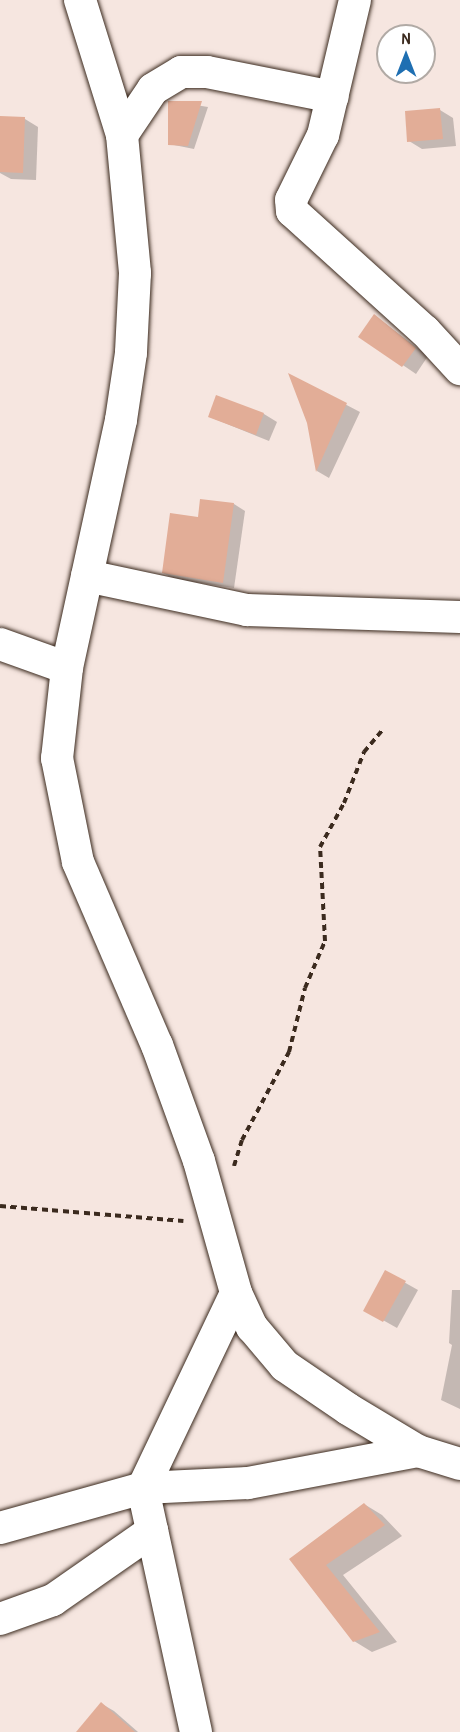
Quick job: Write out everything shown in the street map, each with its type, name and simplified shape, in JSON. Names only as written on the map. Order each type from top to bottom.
[{"type":"street","points":[[80,0],[122,135],[135,273],[131,353],[121,420],[67,668],[57,758],[78,862],[157,1044],[215,1219],[236,1293],[252,1327],[285,1366],[418,1450],[460,1464]]},
{"type":"street","points":[[355,0],[323,135],[291,200],[292,211],[402,309],[460,369]]},
{"type":"street","points":[[122,135],[153,89],[181,72],[207,72],[333,97]]},
{"type":"street","points":[[87,576],[248,610],[460,617]]},
{"type":"street","points":[[0,644],[67,668]]},
{"type":"street","points":[[196,1732],[143,1488],[236,1293]]},
{"type":"street","points":[[0,1528],[143,1488],[248,1483],[418,1450]]},
{"type":"street","points":[[0,1619],[53,1600],[152,1530]]},
{"type":"path","points":[[233,1168],[242,1140],[289,1052],[306,988],[325,941],[320,847],[344,802],[364,752],[383,729]]},
{"type":"path","points":[[0,1206],[114,1213],[159,1220],[215,1219]]},
{"type":"building","points":[[168,101],[202,101],[188,146],[168,145]]},
{"type":"building","points":[[440,108],[443,139],[407,142],[405,111]]},
{"type":"building","points":[[0,116],[25,117],[23,173],[0,172]]},
{"type":"building","points":[[374,314],[416,348],[402,367],[358,337]]},
{"type":"building","points":[[288,373],[347,403],[316,472],[307,423]]},
{"type":"building","points":[[216,395],[264,413],[256,435],[208,417]]},
{"type":"building","points":[[200,499],[234,503],[223,583],[162,573],[170,513],[198,517]]},
{"type":"building","points":[[385,1270],[406,1281],[383,1322],[363,1311]]},
{"type":"building","points":[[364,1503],[385,1525],[326,1565],[380,1632],[353,1642],[289,1559]]},
{"type":"building","points":[[101,1702],[135,1732],[76,1732]]}]
